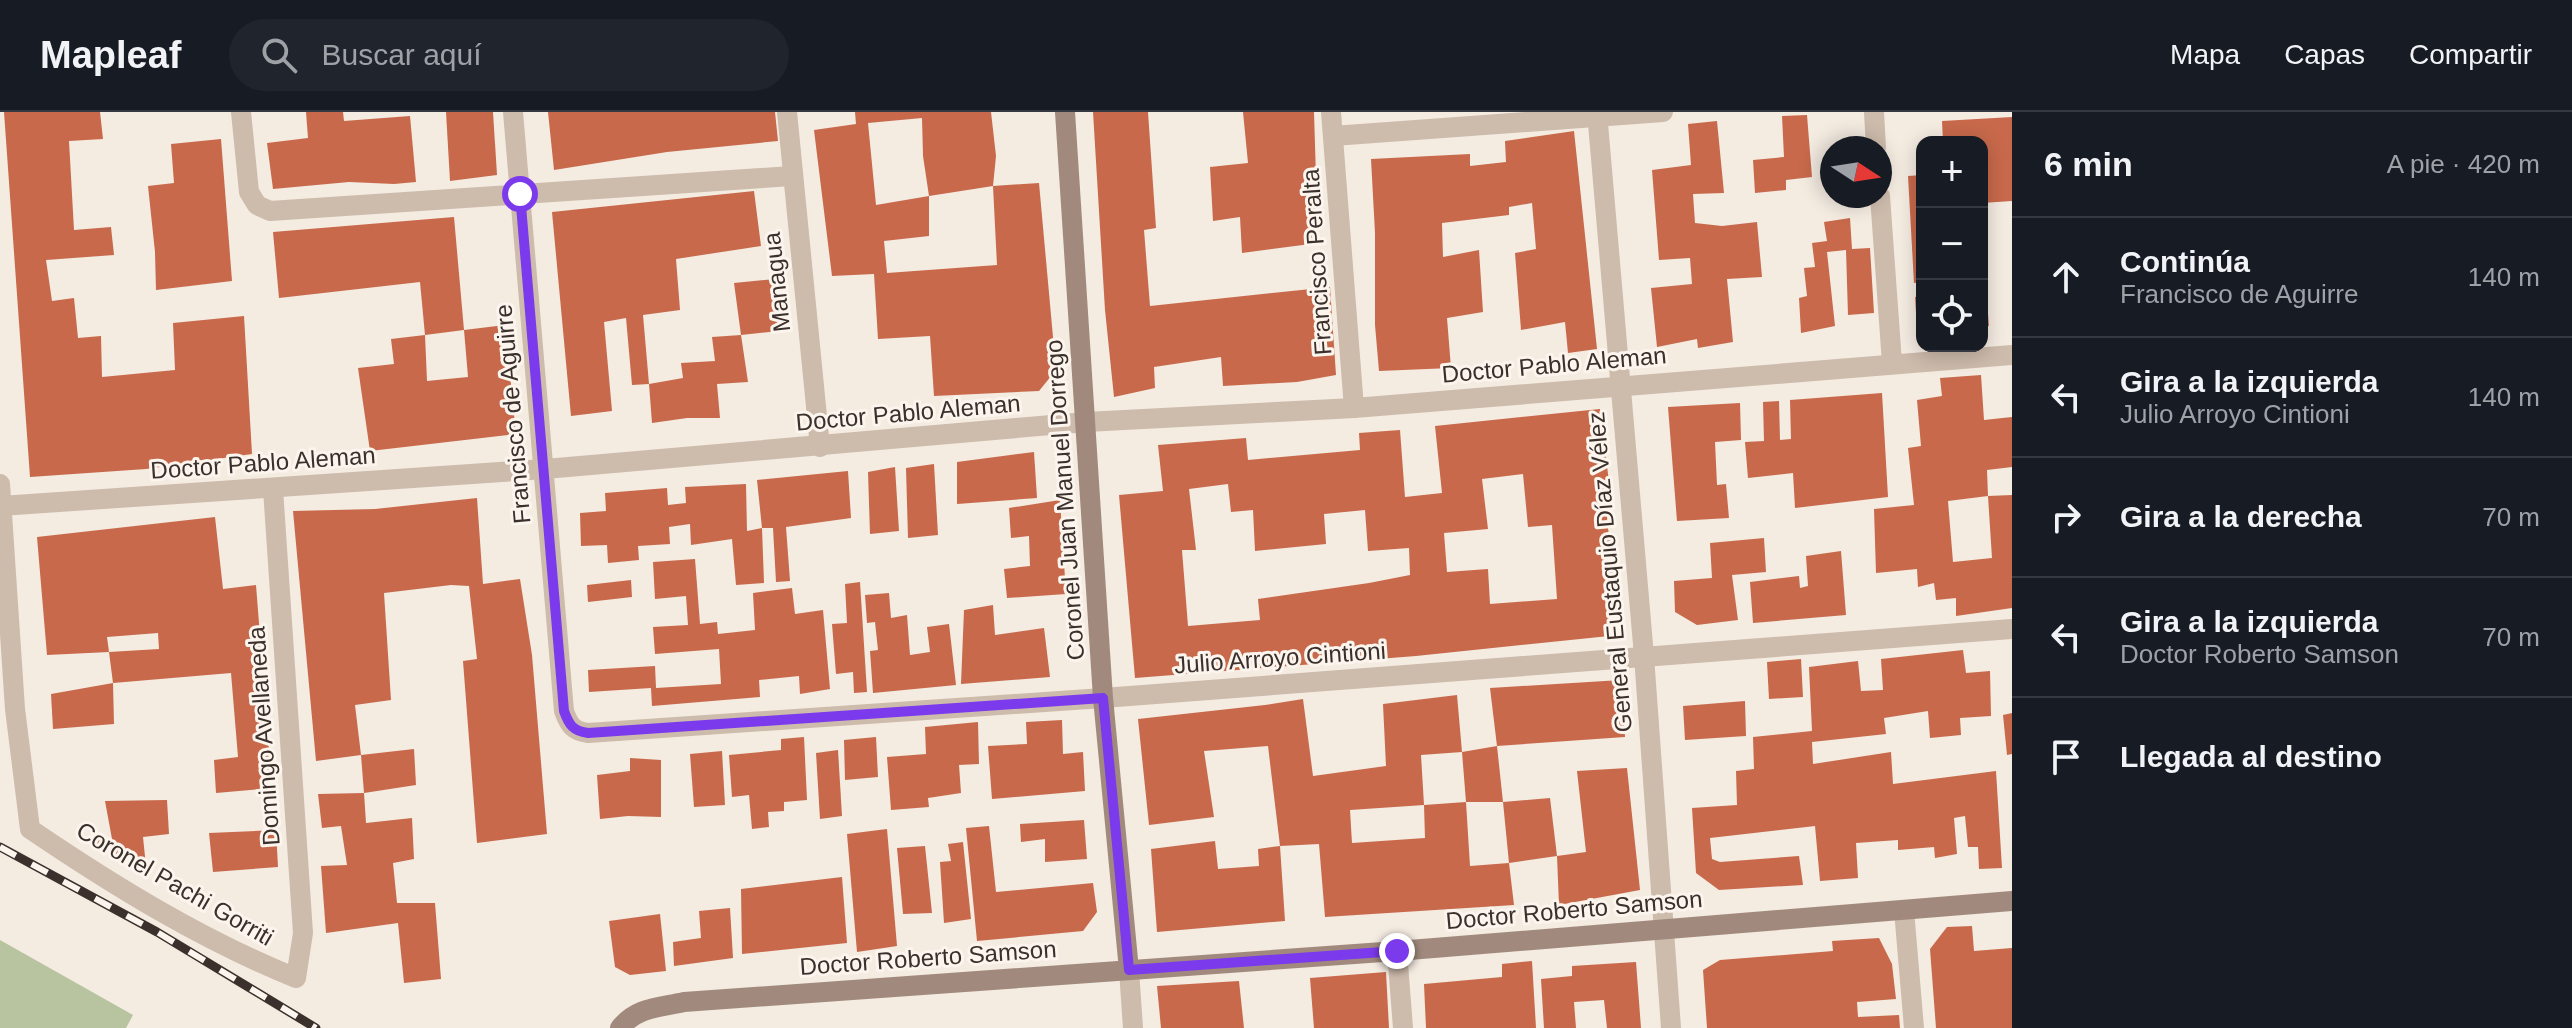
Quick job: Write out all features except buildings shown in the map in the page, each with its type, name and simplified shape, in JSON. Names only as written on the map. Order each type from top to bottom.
[{"type":"street","points":[[241,112],[249,192],[257,205],[270,211],[792,176]]},
{"type":"street","name":"Francisco de Aguirre","points":[[513,112],[564,711]]},
{"type":"street","name":"Managua","points":[[787,112],[820,447]]},
{"type":"street","name":"Coronel Juan Manuel Dorrego","points":[[1065,112],[1103,698],[1133,1028]]},
{"type":"street","name":"Francisco Peralta","points":[[1331,112],[1354,408]]},
{"type":"street","points":[[1333,136],[1663,112]]},
{"type":"street","points":[[1874,112],[1875,136]]},
{"type":"street","name":"General Eustaquio Díaz Vélez","points":[[1597,115],[1644,656],[1671,1028]]},
{"type":"street","points":[[1881,208],[1892,363]]},
{"type":"street","name":"Doctor Pablo Aleman","points":[[1,506],[545,469],[1086,422],[1354,408],[2012,355]]},
{"type":"street","points":[[0,484],[1,506]]},
{"type":"street","name":"Domingo Avellaneda","points":[[273,489],[303,933],[296,978]]},
{"type":"street","name":"Coronel Pachi Gorriti","points":[[1,506],[15,709],[30,829],[139,898],[252,960],[296,978]]},
{"type":"street","name":"Julio Arroyo Cintioni","points":[[564,711],[570,726],[578,732],[588,733],[1103,698],[2012,629]]},
{"type":"street","name":"Doctor Roberto Samson","points":[[620,1028],[629,1017],[640,1011],[684,1002],[1397,951],[2012,901]]},
{"type":"street","points":[[1904,910],[1914,1028]]},
{"type":"street","points":[[1397,951],[1403,1028]]},
{"type":"street","points":[[639,1028],[663,1007]]},
{"type":"green space","points":[[0,940],[133,1015],[126,1028],[0,1028]]},
{"type":"railway","points":[[0,847],[157,932],[316,1028]]},
{"type":"route","points":[[520,194],[564,711],[570,726],[578,732],[588,733],[1103,698],[1129,970],[1397,951]]}]
